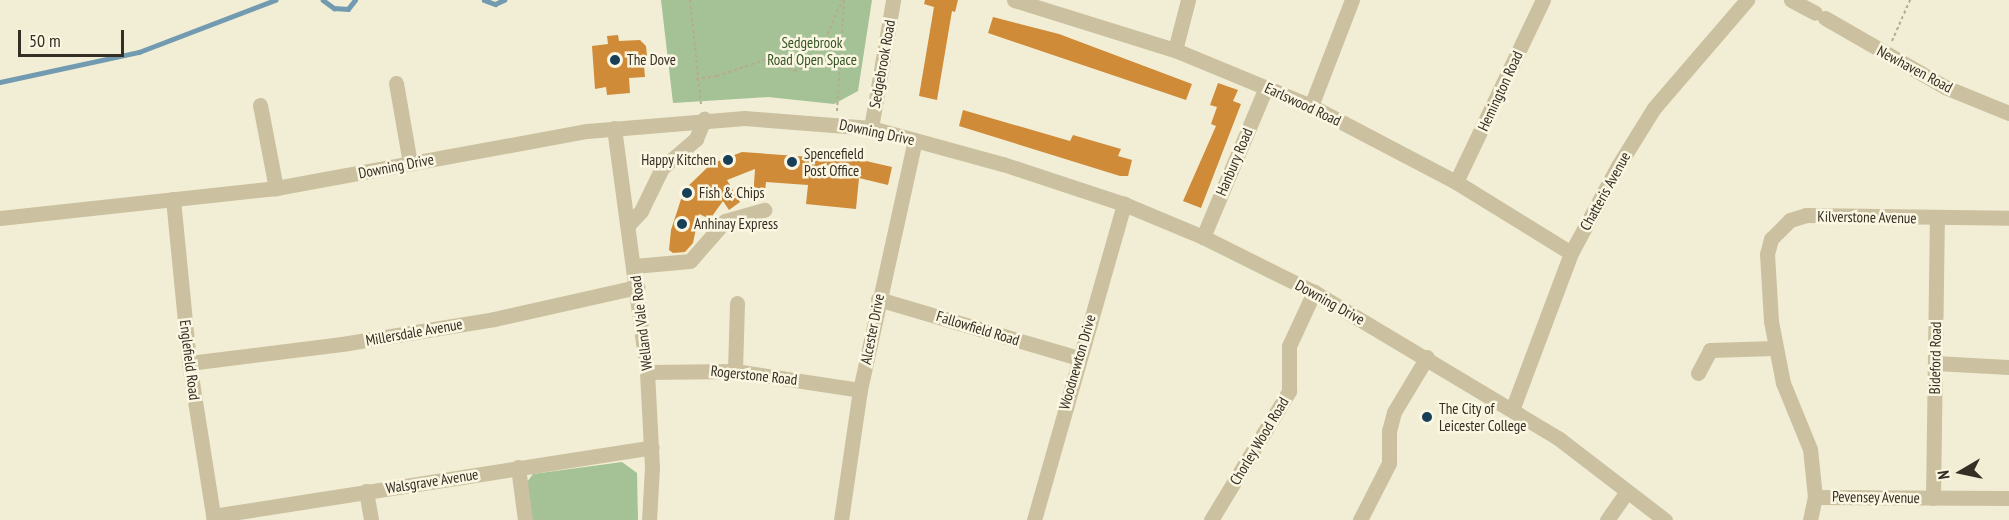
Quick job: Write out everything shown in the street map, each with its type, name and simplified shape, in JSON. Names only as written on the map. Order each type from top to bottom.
[{"type":"street","name":"Sedgebrook Road","points":[[871,128],[893,0]]},
{"type":"street","name":"Earlswood Road","points":[[1014,0],[1175,50],[1311,106],[1456,182],[1571,253]]},
{"type":"street","points":[[1175,50],[1188,0]]},
{"type":"street","points":[[1311,106],[1352,0]]},
{"type":"street","name":"Hemington Road","points":[[1456,182],[1543,0]]},
{"type":"street","name":"Chatteris Avenue","points":[[1512,410],[1571,253],[1654,108],[1747,0]]},
{"type":"street","name":"Newhaven Road","points":[[1791,0],[1945,87],[2009,113]]},
{"type":"street","points":[[396,83],[410,163]]},
{"type":"street","name":"Hanbury Road","points":[[1203,237],[1266,87]]},
{"type":"street","points":[[260,105],[276,188]]},
{"type":"street","name":"Downing Drive","points":[[0,218],[276,188],[614,128],[704,119],[836,123],[871,128],[1003,164],[1124,204],[1203,237],[1314,292],[1427,357],[1558,438],[1665,520]]},
{"type":"street","points":[[629,224],[641,212],[662,168],[696,139],[704,119]]},
{"type":"street","name":"Welland Vale Road","points":[[614,128],[629,224],[647,372],[652,447],[649,520]]},
{"type":"street","name":"Alcester Drive","points":[[841,520],[860,390],[878,298],[915,140]]},
{"type":"street","name":"Englefield Road","points":[[173,200],[189,363],[214,518]]},
{"type":"street","name":"Woodnewton Drive","points":[[1034,520],[1078,358],[1124,204]]},
{"type":"street","points":[[634,266],[690,261],[725,221],[735,215],[764,210]]},
{"type":"street","name":"Kilverstone Avenue","points":[[1810,520],[1815,497],[1810,449],[1789,400],[1774,348],[1767,254],[1779,228],[1806,215],[2009,218]]},
{"type":"street","name":"Bideford Road","points":[[1933,498],[1937,218]]},
{"type":"street","name":"Millersdale Avenue","points":[[189,363],[342,344],[494,319],[637,287]]},
{"type":"street","name":"Chorley Wood Road","points":[[1211,520],[1289,391],[1289,346],[1314,292]]},
{"type":"street","name":"Fallowfield Road","points":[[878,298],[1078,358]]},
{"type":"street","points":[[735,371],[737,303]]},
{"type":"street","points":[[1698,374],[1710,350],[1774,348]]},
{"type":"street","points":[[1360,520],[1389,463],[1389,431],[1394,412],[1427,357]]},
{"type":"street","points":[[1935,363],[2009,367]]},
{"type":"street","name":"Rogerstone Road","points":[[647,372],[735,371],[860,390]]},
{"type":"street","name":"Walsgrave Avenue","points":[[214,518],[366,491],[652,447]]},
{"type":"street","points":[[518,467],[525,520]]},
{"type":"street","points":[[1607,520],[1626,490]]},
{"type":"street","points":[[366,491],[371,520]]},
{"type":"street","name":"Pevensey Avenue","points":[[1815,497],[2009,498]]},
{"type":"path","points":[[690,0],[696,79],[704,119]]},
{"type":"path","points":[[696,79],[717,76],[773,57],[794,71],[816,62],[843,0]]},
{"type":"path","points":[[836,123],[843,0]]},
{"type":"path","points":[[1886,55],[1910,0]]},
{"type":"green space","name":"Sedgebrook Road Open Space","points":[[661,0],[872,0],[858,91],[834,104],[768,97],[673,103]]},
{"type":"green space","points":[[622,462],[637,473],[638,520],[531,520],[527,482],[533,474]]},
{"type":"building","points":[[925,0],[958,0],[955,12],[952,11],[937,100],[919,96],[934,7],[924,4]]},
{"type":"building","points":[[993,17],[1059,34],[1192,84],[1186,100],[988,33]]},
{"type":"building","points":[[618,35],[619,41],[640,40],[646,46],[647,56],[643,56],[645,77],[629,78],[630,93],[607,95],[606,87],[595,89],[592,46],[608,44],[607,36]]},
{"type":"building","points":[[1218,83],[1238,90],[1233,101],[1241,104],[1201,208],[1183,201],[1216,126],[1211,124],[1217,107],[1210,105]]},
{"type":"building","points":[[963,110],[1070,141],[1073,135],[1121,149],[1118,156],[1132,160],[1128,176],[1120,176],[959,126]]},
{"type":"building","points":[[742,152],[866,161],[892,167],[888,185],[859,178],[856,209],[806,204],[808,185],[766,182],[764,200],[753,199],[755,169],[727,180],[740,202],[729,210],[723,201],[710,219],[699,214],[693,243],[685,252],[673,253],[669,250],[671,230],[684,190],[711,164]]},
{"type":"waterway","points":[[0,82],[139,52],[275,0]]},
{"type":"waterway","points":[[323,0],[334,8],[348,9],[355,0]]},
{"type":"waterway","points":[[484,0],[495,4],[504,0]]},
{"type":"place","name":"The Dove","points":[[615,60]]},
{"type":"place","name":"Happy Kitchen","points":[[728,160]]},
{"type":"place","name":"Spencefield Post Office","points":[[792,162]]},
{"type":"place","name":"Fish & Chips","points":[[687,193]]},
{"type":"place","name":"Anhinay Express","points":[[682,224]]},
{"type":"place","name":"The City of Leicester College","points":[[1427,417]]}]
